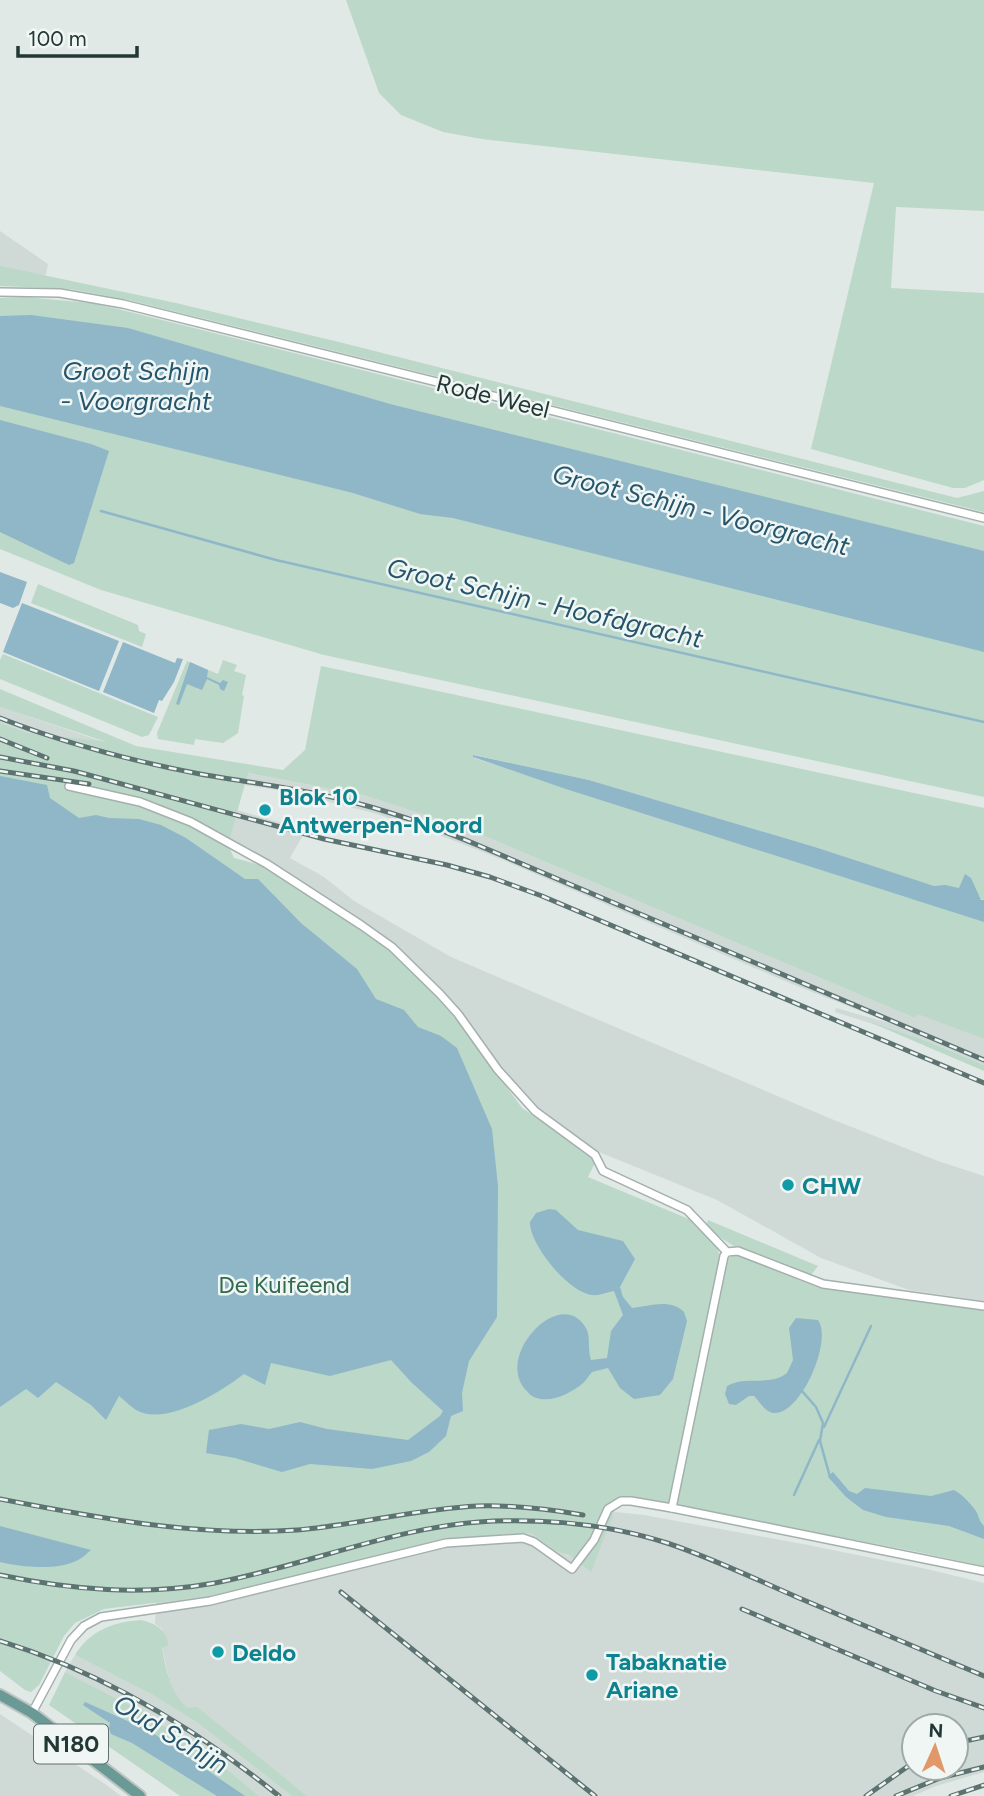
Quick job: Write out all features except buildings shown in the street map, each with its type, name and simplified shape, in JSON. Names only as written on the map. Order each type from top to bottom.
[{"type":"main road","name":"N180","points":[[0,1695],[32,1713],[140,1796]]},
{"type":"street","name":"Rode Weel","points":[[0,292],[60,293],[123,304],[984,518]]},
{"type":"street","points":[[69,786],[140,802],[191,822],[267,864],[372,932],[415,967],[440,993],[498,1070],[535,1111],[595,1155],[603,1171],[687,1210],[727,1252]]},
{"type":"street","points":[[727,1252],[738,1251],[823,1284],[984,1306]]},
{"type":"street","points":[[672,1508],[727,1252]]},
{"type":"street","points":[[32,1713],[71,1640],[84,1626],[102,1617],[210,1601],[446,1543],[523,1538],[534,1542],[572,1569],[594,1540],[608,1509],[621,1502],[631,1501],[672,1508],[984,1571]]},
{"type":"shaded area","points":[[0,231],[48,264],[46,274],[20,286],[0,286]]},
{"type":"shaded area","points":[[0,707],[89,737],[161,757],[363,795],[463,827],[915,1018],[918,1013],[984,1039],[984,1065],[924,1040],[835,1012],[836,1008],[896,1025],[792,984],[447,838],[377,814],[318,799],[216,781],[38,737],[0,723]]},
{"type":"shaded area","points":[[0,730],[60,759],[306,830],[290,858],[324,877],[354,901],[451,957],[829,1118],[984,1176],[984,1301],[909,1290],[821,1258],[717,1200],[599,1152],[572,1136],[524,1097],[435,983],[400,950],[347,911],[206,827],[0,741]]},
{"type":"shaded area","points":[[615,1512],[644,1515],[803,1544],[984,1583],[984,1772],[970,1776],[970,1712],[900,1712],[900,1782],[950,1782],[913,1796],[307,1796],[197,1708],[187,1708],[177,1699],[170,1684],[162,1647],[169,1645],[162,1629],[155,1624],[156,1602],[211,1596],[453,1538],[532,1533],[568,1556]]},
{"type":"shaded area","points":[[75,1655],[151,1694],[198,1723],[292,1796],[259,1796],[216,1760],[139,1710],[65,1672]]},
{"type":"shaded area","points":[[0,1714],[105,1784],[121,1796],[0,1796]]},
{"type":"green space","points":[[346,0],[984,0],[984,211],[896,207],[891,288],[984,293],[984,480],[965,488],[953,488],[811,449],[874,183],[482,139],[443,132],[401,115],[379,93]]},
{"type":"green space","points":[[0,266],[176,303],[339,342],[957,498],[984,491],[984,512],[129,300],[70,289],[0,286]]},
{"type":"green space","points":[[24,297],[91,303],[118,309],[984,526],[984,797],[324,655],[101,590],[0,549],[0,298]]},
{"type":"green space","points":[[38,584],[138,625],[139,631],[146,634],[142,647],[31,603]]},
{"type":"green space","points":[[3,654],[158,717],[149,735],[142,737],[0,679],[0,660]]},
{"type":"green space","points":[[223,660],[237,665],[234,671],[246,675],[238,733],[223,743],[195,739],[194,745],[158,739],[157,733],[187,661],[218,674]]},
{"type":"green space","name":"De Kuifeend","points":[[321,666],[984,808],[984,900],[966,895],[984,908],[984,1039],[918,1014],[915,1018],[463,827],[363,795],[248,773],[228,845],[234,858],[261,865],[358,927],[406,963],[463,1027],[522,1108],[585,1150],[596,1161],[588,1177],[691,1220],[717,1248],[720,1256],[726,1259],[740,1256],[816,1287],[984,1309],[984,1566],[692,1509],[619,1499],[591,1572],[571,1556],[556,1551],[531,1533],[453,1538],[211,1596],[104,1609],[75,1623],[64,1636],[39,1685],[31,1692],[0,1671],[0,723],[28,733],[107,742],[0,707],[0,689],[136,746],[283,770],[305,750]],"holes":[[[474,755],[589,780],[815,847],[914,880],[909,898],[474,758]]]},
{"type":"green space","points":[[867,1021],[924,1040],[984,1065],[984,1071]]},
{"type":"green space","points":[[708,1220],[818,1266],[811,1275],[800,1275],[763,1260],[716,1234],[706,1226]]},
{"type":"green space","points":[[141,1620],[156,1625],[163,1631],[169,1645],[162,1648],[167,1673],[176,1695],[187,1708],[197,1707],[307,1796],[292,1796],[198,1723],[151,1694],[75,1655],[95,1633],[112,1625]]},
{"type":"green space","points":[[65,1672],[139,1710],[216,1760],[259,1796],[180,1796],[49,1705]]},
{"type":"water","name":"Groot Schijn - Voorgracht","points":[[31,315],[128,328],[390,404],[984,551],[984,652],[453,518],[420,514],[353,493],[0,406],[0,316]]},
{"type":"water","points":[[0,420],[109,451],[74,563],[69,565],[0,532]]},
{"type":"water","points":[[0,572],[27,582],[19,605],[13,608],[0,603]]},
{"type":"water","points":[[22,603],[119,641],[99,691],[3,652]]},
{"type":"water","points":[[123,642],[175,663],[177,658],[183,659],[174,682],[162,701],[159,700],[154,713],[103,692]]},
{"type":"water","points":[[190,662],[208,670],[207,677],[220,683],[223,680],[228,682],[224,691],[207,679],[202,690],[187,684],[179,705],[176,704]]},
{"type":"water","points":[[473,755],[589,780],[815,847],[934,886],[959,888],[965,874],[971,878],[981,900],[984,900],[984,922],[566,789]]},
{"type":"water","points":[[0,776],[47,785],[50,798],[79,818],[96,815],[139,819],[161,825],[186,838],[245,879],[258,879],[301,923],[357,969],[376,999],[404,1010],[418,1027],[441,1036],[457,1048],[492,1129],[498,1186],[497,1317],[469,1361],[462,1393],[463,1411],[451,1416],[446,1436],[429,1452],[411,1461],[372,1469],[310,1464],[282,1472],[235,1458],[206,1453],[209,1430],[241,1424],[269,1429],[300,1422],[327,1429],[408,1440],[443,1411],[391,1360],[330,1376],[271,1363],[265,1385],[244,1374],[207,1398],[177,1411],[162,1414],[148,1414],[136,1410],[119,1396],[106,1420],[91,1405],[56,1382],[38,1398],[26,1389],[0,1407]]},
{"type":"water","points":[[556,1210],[578,1230],[623,1241],[635,1259],[620,1287],[623,1297],[632,1308],[666,1304],[684,1312],[687,1321],[673,1379],[660,1395],[634,1399],[620,1388],[608,1368],[592,1372],[583,1383],[567,1394],[554,1398],[535,1397],[524,1388],[518,1373],[519,1357],[536,1328],[550,1318],[564,1314],[577,1318],[587,1330],[591,1360],[607,1358],[611,1331],[623,1315],[614,1291],[595,1295],[583,1292],[562,1277],[543,1254],[531,1231],[530,1222],[536,1213]]},
{"type":"water","points":[[796,1318],[818,1320],[822,1330],[818,1359],[804,1390],[784,1410],[774,1413],[765,1409],[754,1396],[749,1396],[736,1405],[729,1404],[725,1394],[727,1386],[742,1381],[773,1379],[787,1373],[793,1360],[789,1328]]},
{"type":"water","points":[[833,1472],[849,1491],[857,1494],[865,1488],[931,1496],[954,1490],[976,1511],[984,1526],[984,1539],[949,1526],[886,1517],[863,1510],[846,1497],[829,1478]]},
{"type":"water","points":[[0,1526],[91,1550],[80,1559],[60,1566],[0,1562]]},
{"type":"water","points":[[85,1702],[150,1731],[245,1796],[217,1796],[132,1743],[111,1734],[110,1723],[83,1705]]},
{"type":"waterway","name":"Groot Schijn - Hoofdgracht","points":[[101,511],[276,560],[984,722]]},
{"type":"waterway","points":[[824,1427],[871,1326]]},
{"type":"waterway","points":[[802,1391],[816,1407],[823,1423],[820,1441],[830,1477]]},
{"type":"waterway","points":[[794,1495],[819,1440]]},
{"type":"railway","points":[[0,718],[124,757],[200,774],[319,794],[413,820],[984,1060]]},
{"type":"railway","points":[[0,739],[47,758]]},
{"type":"railway","points":[[0,757],[74,771],[324,839],[447,865],[490,877],[542,896],[984,1083]]},
{"type":"railway","points":[[0,771],[89,784]]},
{"type":"railway","points":[[0,1499],[111,1519],[222,1531],[297,1530],[477,1506],[530,1508],[583,1515]]},
{"type":"railway","points":[[0,1575],[107,1590],[188,1587],[250,1575],[388,1538],[458,1524],[494,1521],[581,1524],[646,1537],[684,1549],[984,1676]]},
{"type":"railway","points":[[341,1592],[595,1796]]},
{"type":"railway","points":[[742,1609],[936,1691],[984,1708]]},
{"type":"railway","points":[[0,1641],[76,1669],[147,1705],[215,1748],[279,1796]]},
{"type":"railway","points":[[970,1740],[984,1737]]},
{"type":"railway","points":[[896,1796],[940,1778],[984,1767]]},
{"type":"railway","points":[[866,1796],[900,1772]]},
{"type":"railway","points":[[951,1796],[984,1785]]},
{"type":"place","name":"Blok 10 Antwerpen-Noord","points":[[265,810]]},
{"type":"place","name":"CHW","points":[[788,1185]]},
{"type":"place","name":"Deldo","points":[[218,1652]]},
{"type":"place","name":"Tabaknatie Ariane","points":[[592,1675]]},
{"type":"water label","name":"Oud Schijn","points":[[171,1734]]}]
